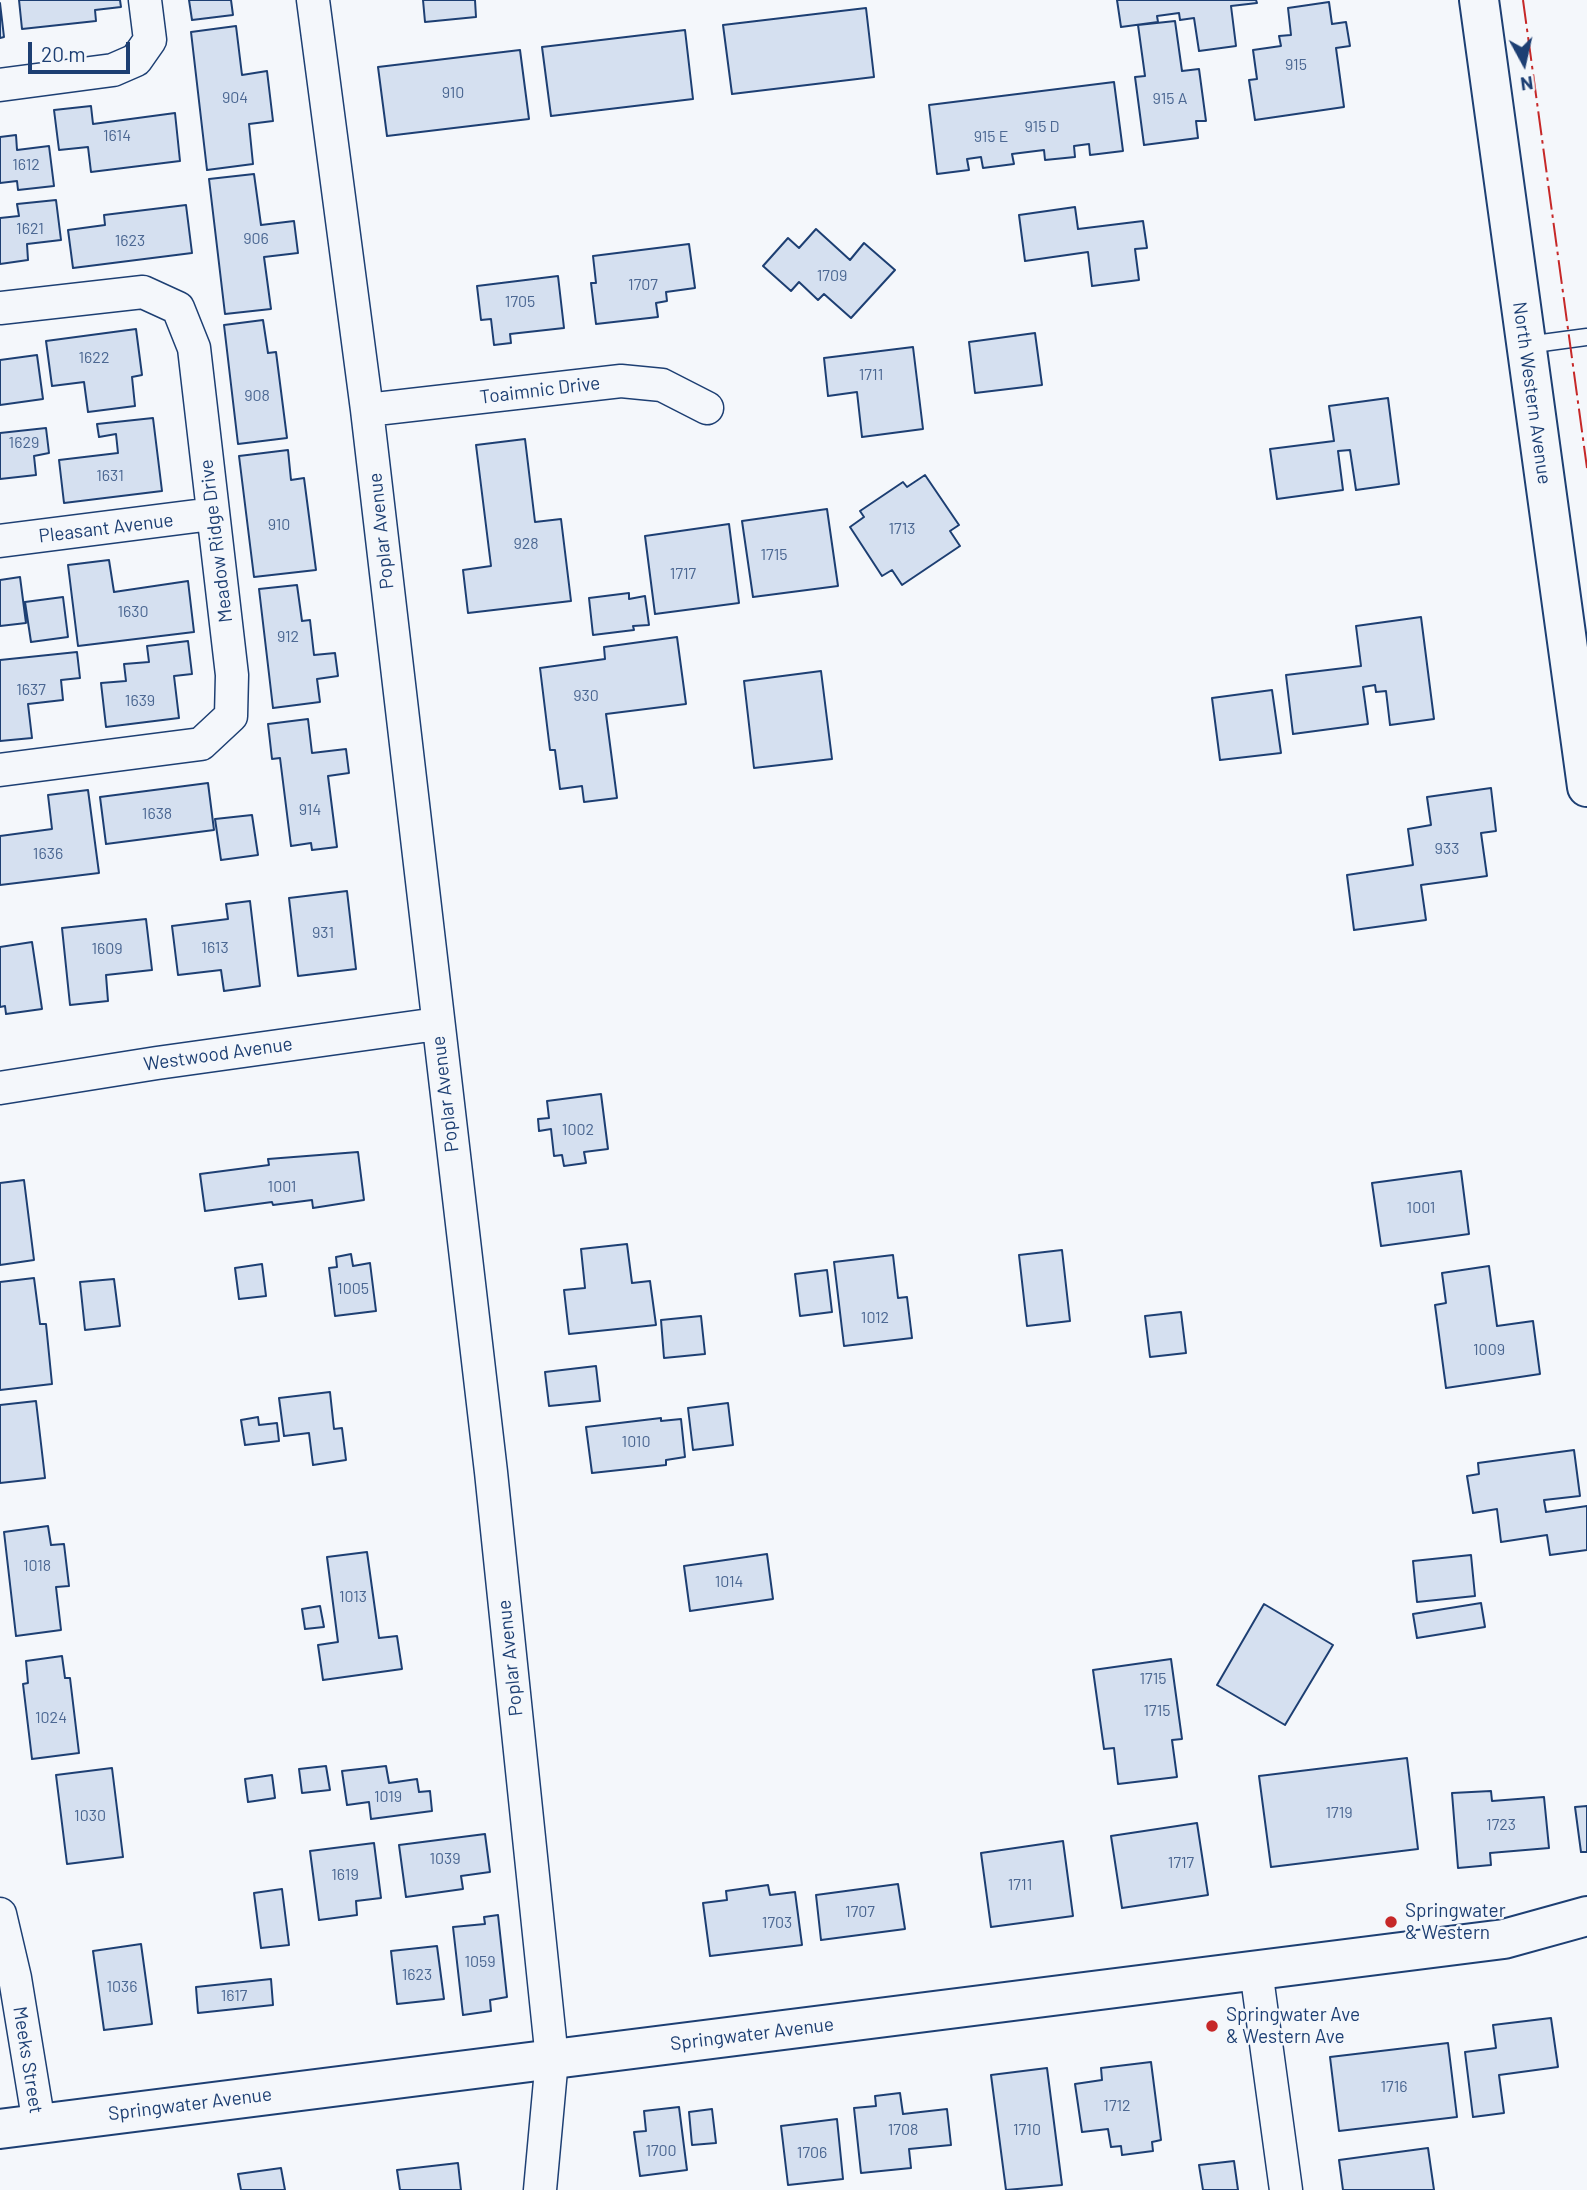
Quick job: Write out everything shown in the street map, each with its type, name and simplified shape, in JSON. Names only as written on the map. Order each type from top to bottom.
[{"type":"street","points":[[0,85],[113,70],[136,60],[150,40],[145,0]]},
{"type":"street","name":"Poplar Avenue","points":[[313,0],[368,410],[491,1472],[552,2059],[540,2190]]},
{"type":"street","name":"North Western Avenue","points":[[1479,0],[1587,787]]},
{"type":"street","name":"Meadow Ridge Drive","points":[[0,308],[143,292],[178,307],[194,348],[232,675],[231,716],[201,744],[0,770]]},
{"type":"street","name":"Toaimnic Drive","points":[[368,410],[621,381],[662,385],[707,408]]},
{"type":"street","name":"Pleasant Avenue","points":[[0,541],[212,514]]},
{"type":"street","name":"Westwood Avenue","points":[[0,1088],[437,1024]]},
{"type":"street","name":"Meeks Street","points":[[0,1914],[15,1978],[38,2124]]},
{"type":"street","name":"Springwater Avenue","points":[[1504,1939],[1587,1916]]},
{"type":"street","name":"Springwater Avenue","points":[[0,2129],[1504,1939],[1587,1940]]},
{"type":"street","points":[[1256,1970],[1286,2190]]},
{"type":"lane","points":[[1526,345],[1587,337]]},
{"type":"building","points":[[19,0],[120,0],[121,7],[95,10],[96,21],[22,29]]},
{"type":"building","points":[[189,0],[231,0],[233,15],[192,20]]},
{"type":"building","points":[[423,0],[475,0],[476,17],[425,22]]},
{"type":"building","points":[[1117,0],[1256,0],[1257,3],[1231,6],[1236,46],[1199,51],[1194,18],[1180,20],[1179,13],[1157,16],[1158,22],[1121,27]]},
{"type":"building","points":[[1329,2],[1332,24],[1346,22],[1350,46],[1336,48],[1344,107],[1255,120],[1249,80],[1257,79],[1253,50],[1281,46],[1279,36],[1291,35],[1288,8]]},
{"type":"building","points":[[0,3],[4,37],[0,38]]},
{"type":"building","points":[[866,8],[874,77],[732,94],[723,25]]},
{"type":"building","points":[[1175,21],[1182,71],[1199,69],[1206,121],[1196,121],[1198,138],[1144,145],[1135,77],[1145,76],[1138,25]]},
{"type":"building","points":[[236,26],[242,75],[267,71],[273,121],[249,124],[253,164],[207,170],[191,32]]},
{"type":"building","points":[[685,30],[693,99],[551,116],[542,47]]},
{"type":"building","points":[[520,50],[529,119],[387,136],[378,67]]},
{"type":"building","points":[[1114,82],[1123,151],[1090,155],[1089,144],[1074,146],[1075,157],[1045,160],[1044,150],[1012,154],[1014,164],[983,168],[981,157],[967,159],[969,170],[937,174],[929,105]]},
{"type":"building","points":[[91,106],[93,124],[175,113],[180,161],[91,172],[88,147],[59,150],[54,110]]},
{"type":"building","points":[[16,135],[17,150],[49,146],[54,186],[18,190],[17,181],[0,183],[0,137]]},
{"type":"building","points":[[254,174],[261,225],[294,221],[298,253],[264,257],[271,309],[225,314],[209,179]]},
{"type":"building","points":[[56,200],[61,240],[27,244],[28,260],[0,264],[0,218],[19,216],[17,204]]},
{"type":"building","points":[[186,205],[192,253],[73,268],[68,230],[105,225],[104,215]]},
{"type":"building","points":[[1075,207],[1078,229],[1143,221],[1147,248],[1135,249],[1139,280],[1092,286],[1088,252],[1025,261],[1019,215]]},
{"type":"building","points":[[816,229],[850,260],[864,243],[895,270],[851,318],[824,294],[818,300],[799,282],[791,291],[763,266],[788,238],[799,248]]},
{"type":"building","points":[[689,244],[695,288],[666,292],[667,301],[656,303],[658,317],[596,324],[591,283],[596,283],[593,256]]},
{"type":"building","points":[[558,276],[564,328],[510,334],[511,343],[494,345],[491,319],[481,320],[477,286]]},
{"type":"building","points":[[263,320],[268,353],[276,352],[287,438],[238,444],[224,325]]},
{"type":"building","points":[[136,329],[142,375],[132,377],[135,406],[88,412],[84,382],[52,386],[46,341]]},
{"type":"building","points":[[1035,333],[1042,385],[975,393],[969,342]]},
{"type":"building","points":[[913,347],[923,429],[862,437],[857,392],[828,396],[824,358]]},
{"type":"building","points":[[37,355],[43,399],[0,405],[0,360]]},
{"type":"building","points":[[1388,398],[1399,484],[1356,490],[1350,450],[1338,451],[1343,490],[1277,499],[1270,449],[1334,441],[1329,406]]},
{"type":"building","points":[[153,418],[162,491],[64,503],[59,460],[118,453],[116,434],[99,437],[97,424]]},
{"type":"building","points":[[46,428],[49,453],[34,456],[36,475],[0,479],[0,433]]},
{"type":"building","points":[[525,439],[535,522],[561,519],[571,601],[468,613],[463,570],[491,566],[476,445]]},
{"type":"building","points":[[288,450],[291,480],[304,478],[316,570],[254,577],[239,456]]},
{"type":"building","points":[[925,475],[959,525],[950,531],[960,546],[902,585],[892,570],[882,576],[850,527],[864,517],[860,511],[903,482],[907,487]]},
{"type":"building","points":[[827,509],[838,586],[753,597],[742,521]]},
{"type":"building","points":[[729,524],[739,603],[655,614],[645,536]]},
{"type":"building","points":[[109,560],[114,592],[188,581],[194,632],[78,646],[68,565]]},
{"type":"building","points":[[20,577],[26,623],[0,626],[0,580]]},
{"type":"building","points":[[297,585],[302,621],[310,620],[314,655],[335,653],[338,676],[317,679],[320,702],[273,708],[259,589]]},
{"type":"building","points":[[629,593],[629,599],[645,596],[649,625],[633,626],[634,630],[593,635],[589,598]]},
{"type":"building","points":[[63,597],[68,637],[31,642],[25,602]]},
{"type":"building","points":[[1421,617],[1434,719],[1390,725],[1386,691],[1376,692],[1375,685],[1363,687],[1368,724],[1293,734],[1286,675],[1361,666],[1356,626]]},
{"type":"building","points":[[677,637],[686,704],[606,714],[617,798],[584,802],[582,786],[560,789],[555,750],[550,750],[540,668],[605,659],[604,647]]},
{"type":"building","points":[[188,641],[192,674],[174,676],[179,718],[106,727],[101,683],[126,681],[124,664],[149,662],[147,646]]},
{"type":"building","points":[[77,652],[80,678],[61,680],[63,700],[28,704],[32,738],[0,741],[0,660]]},
{"type":"building","points":[[821,671],[832,759],[754,768],[744,681]]},
{"type":"building","points":[[1272,690],[1281,753],[1220,760],[1212,698]]},
{"type":"building","points":[[308,719],[312,753],[346,749],[349,773],[328,776],[337,847],[312,850],[311,843],[291,846],[280,758],[272,759],[268,724]]},
{"type":"building","points":[[208,783],[214,830],[106,844],[100,797]]},
{"type":"building","points":[[1491,788],[1496,831],[1481,833],[1487,876],[1421,885],[1426,920],[1354,930],[1347,875],[1413,865],[1408,829],[1431,825],[1427,797]]},
{"type":"building","points":[[88,790],[99,873],[0,885],[0,836],[52,829],[48,795]]},
{"type":"building","points":[[252,815],[258,855],[221,860],[215,819]]},
{"type":"building","points":[[347,891],[356,969],[298,976],[289,898]]},
{"type":"building","points":[[250,901],[260,986],[224,991],[221,970],[178,975],[172,926],[228,919],[226,904]]},
{"type":"building","points":[[146,919],[152,970],[106,975],[108,1001],[70,1005],[62,928]]},
{"type":"building","points":[[32,942],[42,1009],[6,1014],[5,1006],[0,1007],[0,947]]},
{"type":"building","points":[[601,1094],[608,1149],[584,1152],[586,1163],[564,1166],[562,1155],[554,1156],[551,1129],[539,1131],[538,1119],[549,1118],[547,1101]]},
{"type":"building","points":[[358,1152],[364,1200],[313,1208],[312,1200],[273,1205],[272,1202],[205,1211],[200,1174],[269,1165],[268,1159]]},
{"type":"building","points":[[1461,1171],[1469,1234],[1381,1246],[1372,1183]]},
{"type":"building","points":[[24,1180],[34,1260],[0,1265],[0,1183]]},
{"type":"building","points":[[627,1244],[632,1283],[650,1281],[656,1325],[569,1334],[564,1290],[585,1288],[581,1249]]},
{"type":"building","points":[[1062,1250],[1070,1321],[1027,1326],[1019,1255]]},
{"type":"building","points":[[351,1254],[353,1266],[370,1263],[376,1311],[335,1316],[329,1268],[337,1267],[336,1257]]},
{"type":"building","points":[[893,1255],[898,1298],[907,1297],[912,1338],[844,1346],[834,1262]]},
{"type":"building","points":[[262,1264],[266,1296],[239,1299],[235,1268]]},
{"type":"building","points":[[1489,1266],[1497,1326],[1533,1321],[1540,1374],[1446,1388],[1435,1305],[1446,1303],[1442,1273]]},
{"type":"building","points":[[827,1270],[832,1312],[800,1316],[795,1274]]},
{"type":"building","points":[[34,1278],[40,1324],[46,1324],[52,1384],[0,1390],[0,1282]]},
{"type":"building","points":[[114,1279],[120,1326],[85,1330],[80,1282]]},
{"type":"building","points":[[1181,1312],[1186,1353],[1150,1357],[1145,1316]]},
{"type":"building","points":[[701,1316],[705,1354],[664,1358],[661,1320]]},
{"type":"building","points":[[596,1366],[600,1401],[549,1406],[545,1372]]},
{"type":"building","points":[[330,1392],[334,1429],[342,1428],[346,1460],[313,1465],[309,1433],[284,1436],[279,1398]]},
{"type":"building","points":[[36,1401],[45,1478],[0,1483],[0,1405]]},
{"type":"building","points":[[728,1403],[733,1445],[693,1450],[688,1408]]},
{"type":"building","points":[[258,1417],[259,1425],[277,1423],[279,1441],[245,1445],[241,1420]]},
{"type":"building","points":[[661,1418],[661,1421],[681,1419],[685,1457],[666,1460],[666,1465],[592,1473],[586,1427]]},
{"type":"building","points":[[1574,1450],[1580,1496],[1544,1500],[1546,1512],[1587,1506],[1587,1550],[1550,1555],[1547,1535],[1501,1542],[1497,1509],[1473,1513],[1467,1476],[1479,1474],[1478,1463]]},
{"type":"building","points":[[48,1526],[51,1545],[64,1544],[69,1586],[56,1587],[61,1630],[16,1636],[4,1532]]},
{"type":"building","points":[[367,1552],[379,1638],[397,1636],[402,1669],[323,1680],[318,1645],[338,1642],[327,1557]]},
{"type":"building","points":[[767,1554],[773,1599],[690,1611],[684,1566]]},
{"type":"building","points":[[1471,1555],[1475,1596],[1417,1602],[1413,1561]]},
{"type":"building","points":[[1481,1603],[1485,1627],[1417,1638],[1413,1614]]},
{"type":"building","points":[[1264,1604],[1333,1645],[1285,1725],[1217,1685]]},
{"type":"building","points":[[320,1606],[324,1627],[305,1629],[302,1609]]},
{"type":"building","points":[[62,1656],[65,1678],[70,1678],[79,1753],[32,1759],[23,1684],[28,1683],[26,1661]]},
{"type":"building","points":[[1171,1659],[1182,1739],[1172,1740],[1177,1777],[1118,1784],[1114,1748],[1104,1749],[1093,1670]]},
{"type":"building","points":[[1407,1758],[1418,1849],[1271,1867],[1259,1776]]},
{"type":"building","points":[[326,1766],[330,1790],[302,1793],[299,1769]]},
{"type":"building","points":[[386,1766],[389,1783],[417,1779],[419,1792],[430,1791],[432,1811],[371,1819],[369,1802],[347,1805],[342,1771]]},
{"type":"building","points":[[112,1768],[123,1857],[67,1864],[56,1775]]},
{"type":"building","points":[[272,1775],[275,1798],[248,1802],[245,1779]]},
{"type":"building","points":[[1491,1791],[1492,1801],[1544,1797],[1549,1848],[1490,1853],[1491,1865],[1458,1868],[1452,1793]]},
{"type":"building","points":[[1587,1806],[1587,1852],[1581,1852],[1575,1807]]},
{"type":"building","points":[[1197,1823],[1208,1895],[1122,1908],[1111,1836]]},
{"type":"building","points":[[485,1834],[490,1872],[461,1876],[463,1889],[406,1897],[399,1845]]},
{"type":"building","points":[[1063,1841],[1073,1916],[991,1927],[981,1853]]},
{"type":"building","points":[[374,1843],[381,1898],[356,1901],[357,1915],[319,1920],[310,1851]]},
{"type":"building","points":[[898,1884],[905,1929],[821,1940],[816,1895]]},
{"type":"building","points":[[768,1885],[770,1895],[795,1892],[802,1945],[710,1956],[703,1903],[727,1900],[726,1891]]},
{"type":"building","points":[[282,1889],[289,1945],[261,1948],[254,1893]]},
{"type":"building","points":[[498,1915],[507,1997],[490,2000],[491,2011],[463,2015],[453,1927],[485,1924],[484,1917]]},
{"type":"building","points":[[141,1944],[152,2024],[104,2030],[93,1951]]},
{"type":"building","points":[[437,1946],[444,1999],[397,2004],[391,1951]]},
{"type":"building","points":[[271,1979],[273,2005],[198,2013],[196,1987]]},
{"type":"building","points":[[1551,2018],[1558,2067],[1499,2075],[1504,2113],[1473,2117],[1465,2052],[1496,2048],[1493,2025]]},
{"type":"building","points":[[1448,2043],[1457,2117],[1339,2131],[1330,2057]]},
{"type":"building","points":[[1151,2062],[1161,2140],[1152,2142],[1153,2151],[1122,2155],[1121,2146],[1111,2147],[1108,2129],[1082,2132],[1075,2084],[1102,2080],[1101,2068]]},
{"type":"building","points":[[1047,2068],[1062,2185],[1006,2190],[991,2075]]},
{"type":"building","points":[[900,2093],[903,2114],[947,2109],[951,2145],[909,2149],[911,2168],[861,2173],[854,2108],[876,2106],[875,2096]]},
{"type":"building","points":[[679,2107],[687,2170],[640,2176],[634,2132],[646,2131],[644,2111]]},
{"type":"building","points":[[712,2109],[716,2143],[692,2145],[689,2112]]},
{"type":"building","points":[[837,2119],[843,2179],[788,2185],[781,2126]]},
{"type":"building","points":[[1428,2148],[1434,2190],[1343,2190],[1339,2160]]},
{"type":"building","points":[[1234,2161],[1238,2190],[1203,2190],[1199,2165]]},
{"type":"building","points":[[458,2163],[461,2190],[400,2190],[397,2170]]},
{"type":"building","points":[[281,2168],[285,2190],[241,2190],[238,2174]]},
{"type":"power","points":[[1523,0],[1587,468]]},
{"type":"place","name":"Springwater & Western","points":[[1391,1922]]},
{"type":"place","name":"Springwater Ave & Western Ave","points":[[1212,2026]]}]
